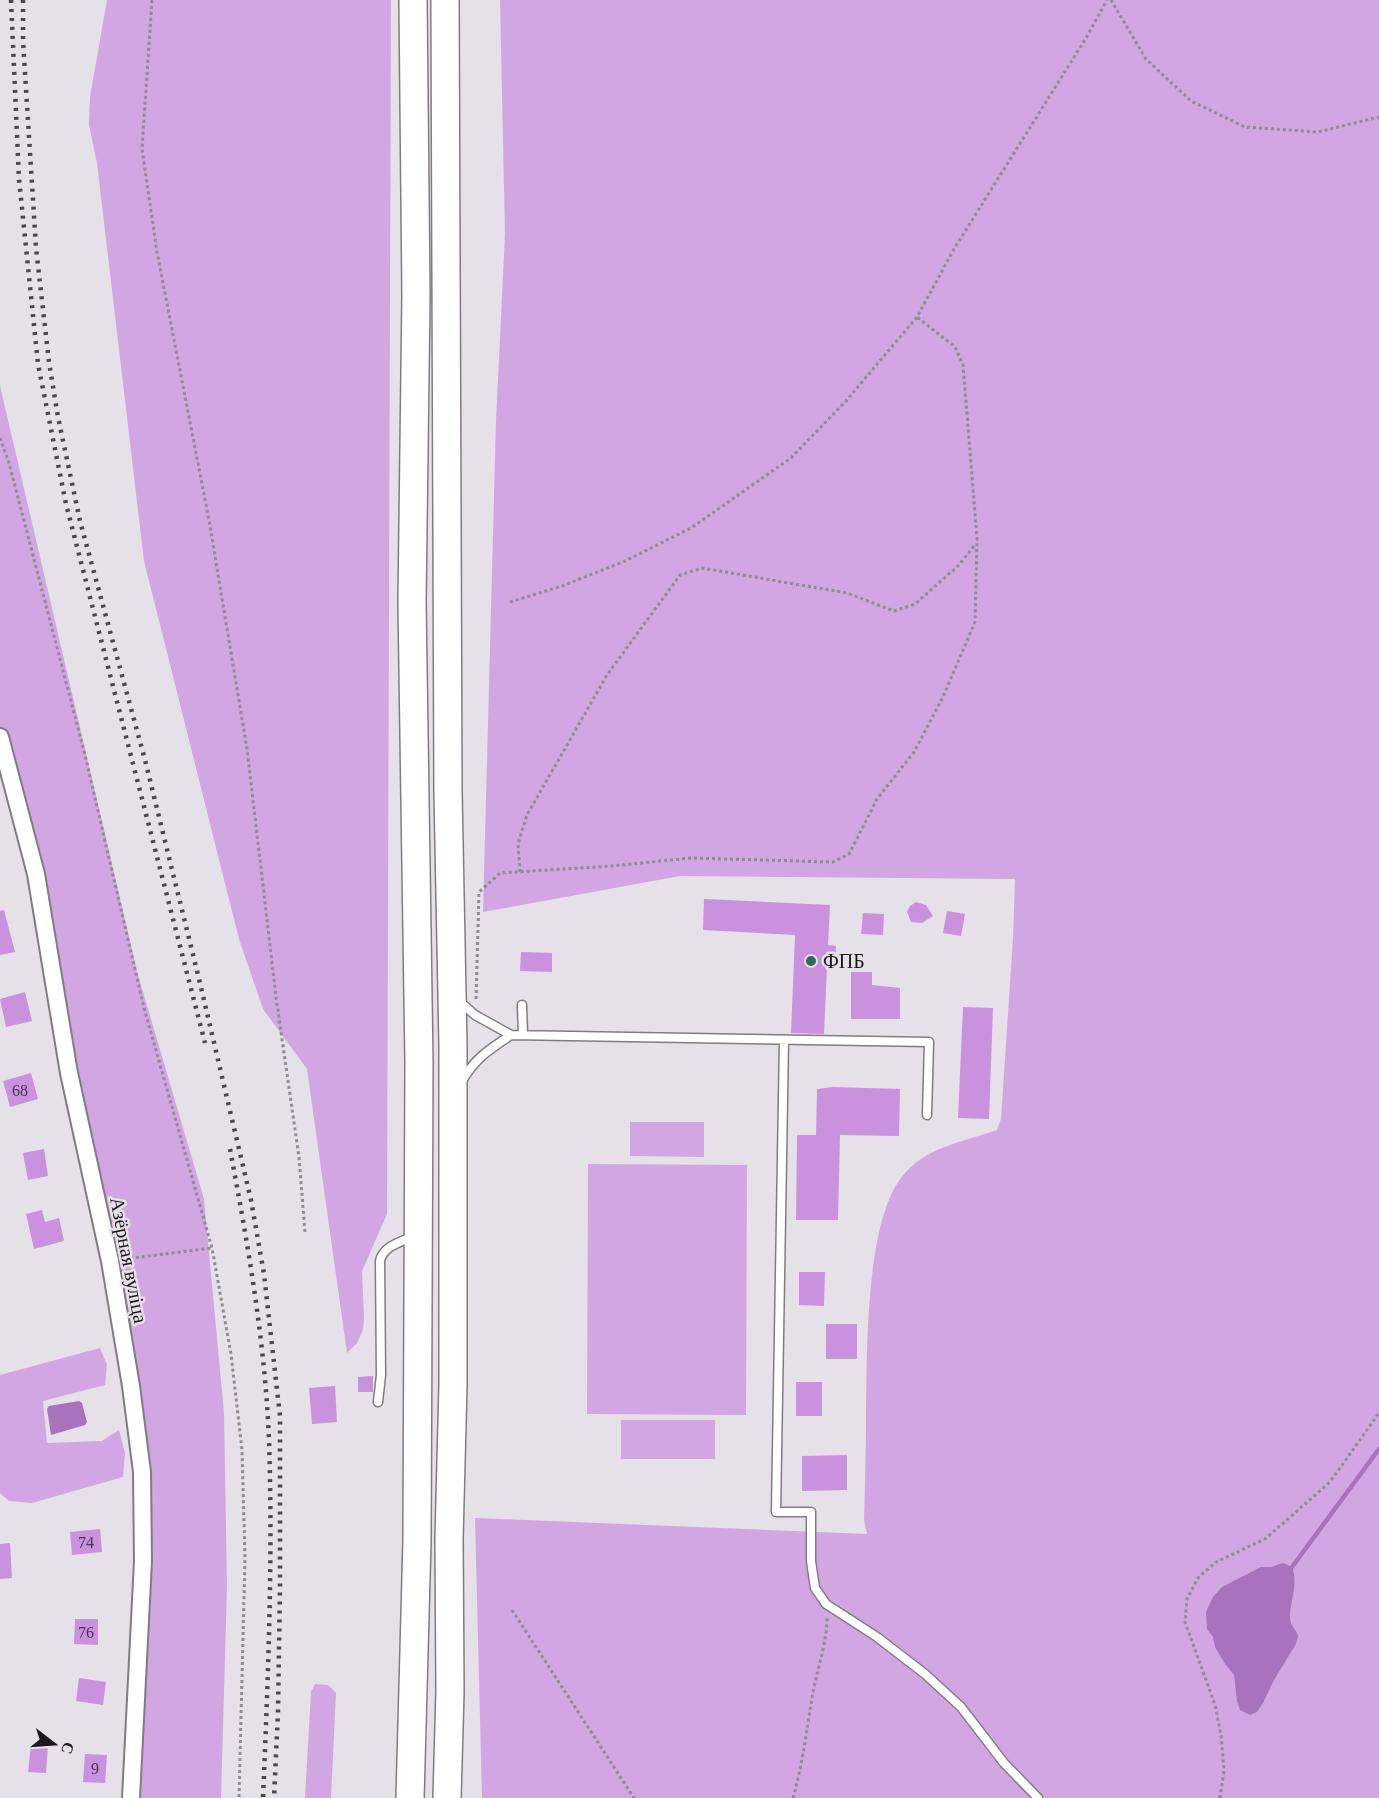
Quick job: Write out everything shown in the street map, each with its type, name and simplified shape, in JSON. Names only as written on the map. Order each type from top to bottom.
[{"type":"highway","points":[[410,1798],[417,1540],[420,1063],[412,602],[416,296],[413,0]]},
{"type":"highway","points":[[445,0],[453,1385],[447,1798]]},
{"type":"street","name":"Азёрная вуліца","points":[[0,737],[36,874],[69,1073],[110,1261],[142,1472],[143,1561],[131,1798]]},
{"type":"lane","points":[[451,993],[475,1015],[511,1035],[929,1042],[927,1115]]},
{"type":"lane","points":[[522,1005],[523,1035]]},
{"type":"lane","points":[[452,1097],[470,1067],[479,1057],[511,1035]]},
{"type":"lane","points":[[784,1040],[776,1512],[811,1512],[811,1561],[815,1588],[826,1604],[877,1637],[954,1700],[1004,1763],[1038,1798]]},
{"type":"lane","points":[[378,1402],[381,1376],[380,1261],[382,1253],[419,1234]]},
{"type":"path","points":[[152,0],[142,149],[157,252],[209,520],[247,749],[276,997],[299,1157],[305,1233]]},
{"type":"path","points":[[510,602],[562,586],[624,561],[691,528],[790,458],[846,401],[917,317],[954,249],[1109,0],[1146,59],[1183,94],[1191,101],[1245,127],[1318,132],[1379,117]]},
{"type":"path","points":[[475,1015],[479,892],[500,873],[691,858],[833,862],[849,854],[877,799],[919,743],[943,698],[975,622],[977,544],[963,364],[955,347],[917,317]]},
{"type":"path","points":[[0,438],[9,463],[85,755],[144,1008],[212,1248],[231,1354],[242,1450],[245,1558],[239,1798]]},
{"type":"path","points":[[520,872],[518,844],[527,815],[607,675],[680,575],[702,568],[847,593],[894,611],[915,604],[958,566],[977,544]]},
{"type":"path","points":[[110,1261],[212,1248]]},
{"type":"path","points":[[1220,1798],[1224,1770],[1221,1735],[1215,1705],[1185,1622],[1187,1599],[1198,1578],[1216,1562],[1265,1539],[1330,1482],[1379,1413]]},
{"type":"path","points":[[793,1798],[825,1639],[826,1604]]},
{"type":"path","points":[[512,1610],[634,1798]]},
{"type":"shaded area","points":[[107,0],[391,0],[387,1214],[362,1271],[363,1330],[357,1343],[347,1353],[307,1069],[263,1009],[239,939],[144,561],[97,163],[89,125],[90,97]]},
{"type":"shaded area","points":[[500,0],[1379,0],[1379,1798],[482,1798],[475,1518],[867,1534],[864,1520],[868,1326],[874,1258],[880,1226],[889,1199],[901,1178],[910,1168],[933,1152],[997,1130],[1001,1119],[1015,879],[680,876],[483,912],[496,421],[505,234]]},
{"type":"shaded area","points":[[0,386],[138,975],[204,1199],[224,1413],[227,1587],[221,1798],[133,1798],[142,1472],[110,1261],[0,737]]},
{"type":"shaded area","points":[[630,1122],[704,1122],[704,1157],[630,1156]]},
{"type":"shaded area","points":[[588,1164],[747,1165],[746,1415],[587,1414]]},
{"type":"shaded area","points":[[100,1348],[107,1365],[105,1385],[43,1401],[47,1443],[102,1441],[119,1430],[125,1453],[123,1477],[32,1503],[9,1501],[0,1493],[0,1375]]},
{"type":"shaded area","points":[[79,1401],[82,1403],[87,1422],[85,1425],[51,1435],[47,1409],[49,1406]]},
{"type":"shaded area","points":[[621,1420],[715,1420],[715,1459],[621,1459]]},
{"type":"shaded area","points":[[1283,1563],[1292,1567],[1294,1575],[1290,1617],[1298,1636],[1296,1644],[1263,1703],[1257,1712],[1250,1715],[1240,1710],[1234,1675],[1215,1647],[1213,1637],[1207,1629],[1206,1612],[1213,1597],[1222,1587],[1261,1567]]},
{"type":"shaded area","points":[[315,1684],[328,1685],[336,1693],[331,1798],[305,1798],[311,1692]]},
{"type":"building","points":[[704,899],[830,905],[828,945],[836,946],[835,968],[827,967],[824,1034],[791,1033],[795,935],[703,930]]},
{"type":"building","points":[[916,902],[926,905],[933,916],[922,923],[911,922],[907,912]]},
{"type":"building","points":[[4,910],[15,952],[0,955],[0,911]]},
{"type":"building","points":[[947,911],[965,914],[961,936],[943,933]]},
{"type":"building","points":[[863,913],[884,914],[883,935],[861,934]]},
{"type":"building","points":[[521,952],[552,953],[552,972],[520,971]]},
{"type":"building","points":[[851,972],[872,972],[872,985],[900,988],[900,1019],[851,1019]]},
{"type":"building","points":[[25,992],[32,1021],[6,1027],[0,999]]},
{"type":"building","points":[[963,1007],[993,1008],[989,1119],[958,1118]]},
{"type":"building","points":[[31,1073],[38,1099],[10,1107],[3,1081]]},
{"type":"building","points":[[833,1087],[900,1089],[899,1136],[840,1135],[838,1220],[796,1220],[797,1135],[816,1135],[817,1089]]},
{"type":"building","points":[[44,1149],[48,1176],[28,1180],[23,1153]]},
{"type":"building","points":[[42,1210],[45,1222],[59,1218],[64,1241],[34,1249],[26,1214]]},
{"type":"building","points":[[799,1272],[825,1272],[824,1306],[799,1305]]},
{"type":"building","points":[[826,1324],[857,1324],[857,1359],[826,1359]]},
{"type":"building","points":[[373,1376],[373,1392],[358,1392],[358,1377]]},
{"type":"building","points":[[796,1382],[822,1382],[822,1416],[796,1416]]},
{"type":"building","points":[[335,1386],[337,1422],[312,1424],[309,1388]]},
{"type":"building","points":[[847,1455],[847,1490],[802,1491],[802,1456]]},
{"type":"building","points":[[100,1529],[102,1552],[72,1555],[70,1532]]},
{"type":"building","points":[[10,1543],[12,1578],[0,1579],[0,1544]]},
{"type":"building","points":[[75,1619],[98,1619],[98,1645],[74,1644]]},
{"type":"building","points":[[79,1678],[106,1682],[103,1705],[76,1701]]},
{"type":"building","points":[[31,1745],[48,1746],[46,1773],[28,1772]]},
{"type":"building","points":[[85,1754],[107,1755],[105,1783],[83,1782]]},
{"type":"waterway","points":[[1292,1567],[1379,1449]]},
{"type":"railway","points":[[11,0],[19,179],[38,364],[66,504],[205,1043]]},
{"type":"railway","points":[[23,0],[23,41],[36,248],[49,362],[58,417],[80,521],[145,760],[199,979],[251,1200],[264,1274],[280,1416],[280,1586],[274,1798]]},
{"type":"railway","points":[[230,1149],[260,1330],[269,1440],[270,1575],[263,1798]]},
{"type":"place","name":"ФПБ","points":[[811,961]]}]
